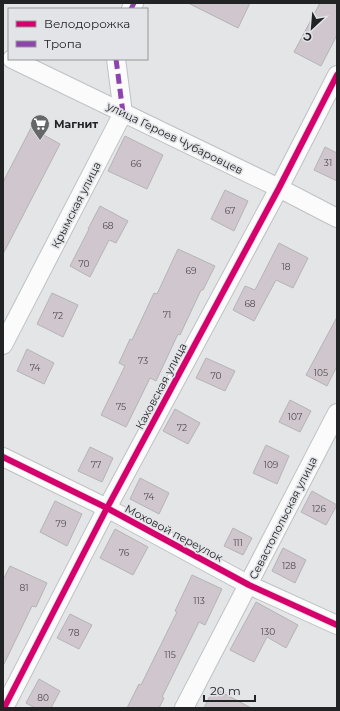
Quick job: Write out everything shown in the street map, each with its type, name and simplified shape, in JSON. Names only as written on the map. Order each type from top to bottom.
[{"type":"street","name":"улица Героев Чубаровцев","points":[[14,60],[279,188],[337,218]]},
{"type":"street","points":[[116,60],[123,113]]},
{"type":"street","name":"Каховская улица","points":[[4,708],[107,508],[279,188],[337,75]]},
{"type":"street","name":"Крымская улица","points":[[3,345],[123,113]]},
{"type":"street","name":"Севастопольская улица","points":[[184,708],[337,413]]},
{"type":"street","name":"Моховой переулок","points":[[3,457],[107,508],[249,585],[337,625]]},
{"type":"building","points":[[188,3],[250,3],[238,28]]},
{"type":"building","points":[[320,3],[337,3],[337,35],[321,66],[294,52]]},
{"type":"building","points":[[31,128],[60,144],[3,254],[3,182]]},
{"type":"building","points":[[125,136],[163,155],[147,189],[108,171]]},
{"type":"building","points":[[325,147],[337,153],[337,181],[314,170]]},
{"type":"building","points":[[225,190],[248,201],[234,231],[211,219]]},
{"type":"building","points":[[100,206],[128,221],[116,243],[109,240],[90,277],[70,266]]},
{"type":"building","points":[[279,243],[308,258],[293,288],[276,280],[254,321],[233,310],[245,286],[255,290]]},
{"type":"building","points":[[178,249],[215,266],[203,290],[201,290],[180,335],[178,334],[156,381],[150,378],[126,427],[101,415],[125,366],[119,363],[130,339],[132,340],[154,293],[157,294]]},
{"type":"building","points":[[52,293],[78,305],[63,337],[37,324]]},
{"type":"building","points":[[337,317],[337,366],[327,386],[306,375]]},
{"type":"building","points":[[27,349],[54,363],[44,384],[17,371]]},
{"type":"building","points":[[206,358],[235,371],[225,391],[196,378]]},
{"type":"building","points":[[290,400],[311,411],[300,432],[279,422]]},
{"type":"building","points":[[175,409],[200,423],[188,444],[163,431]]},
{"type":"building","points":[[266,445],[289,456],[277,484],[253,473]]},
{"type":"building","points":[[90,447],[113,458],[102,482],[78,471]]},
{"type":"building","points":[[140,478],[169,493],[159,514],[130,499]]},
{"type":"building","points":[[312,491],[337,505],[326,525],[301,512]]},
{"type":"building","points":[[55,501],[82,514],[67,546],[40,532]]},
{"type":"building","points":[[233,528],[252,538],[243,555],[224,546]]},
{"type":"building","points":[[115,529],[148,547],[133,575],[100,558]]},
{"type":"building","points":[[283,548],[306,560],[295,583],[272,571]]},
{"type":"building","points":[[10,566],[47,583],[36,607],[32,606],[3,666],[3,580]]},
{"type":"building","points":[[192,575],[222,589],[205,625],[199,622],[162,697],[164,698],[159,708],[127,708],[139,684],[141,685],[177,612],[175,611]]},
{"type":"building","points":[[256,602],[298,625],[286,648],[267,637],[254,662],[230,650]]},
{"type":"building","points":[[70,614],[92,625],[79,649],[57,638]]},
{"type":"building","points":[[39,679],[60,691],[51,708],[35,708],[26,703]]},
{"type":"building","points":[[214,688],[251,708],[204,708]]},
{"type":"marked path","points":[[132,8],[134,3]]},
{"type":"marked path","points":[[116,60],[123,113]]},
{"type":"cycle path","points":[[4,708],[107,508],[279,188],[337,75]]},
{"type":"cycle path","points":[[3,457],[107,508],[249,585],[337,625]]},
{"type":"place","name":"Магнит","points":[[40,141]]}]
